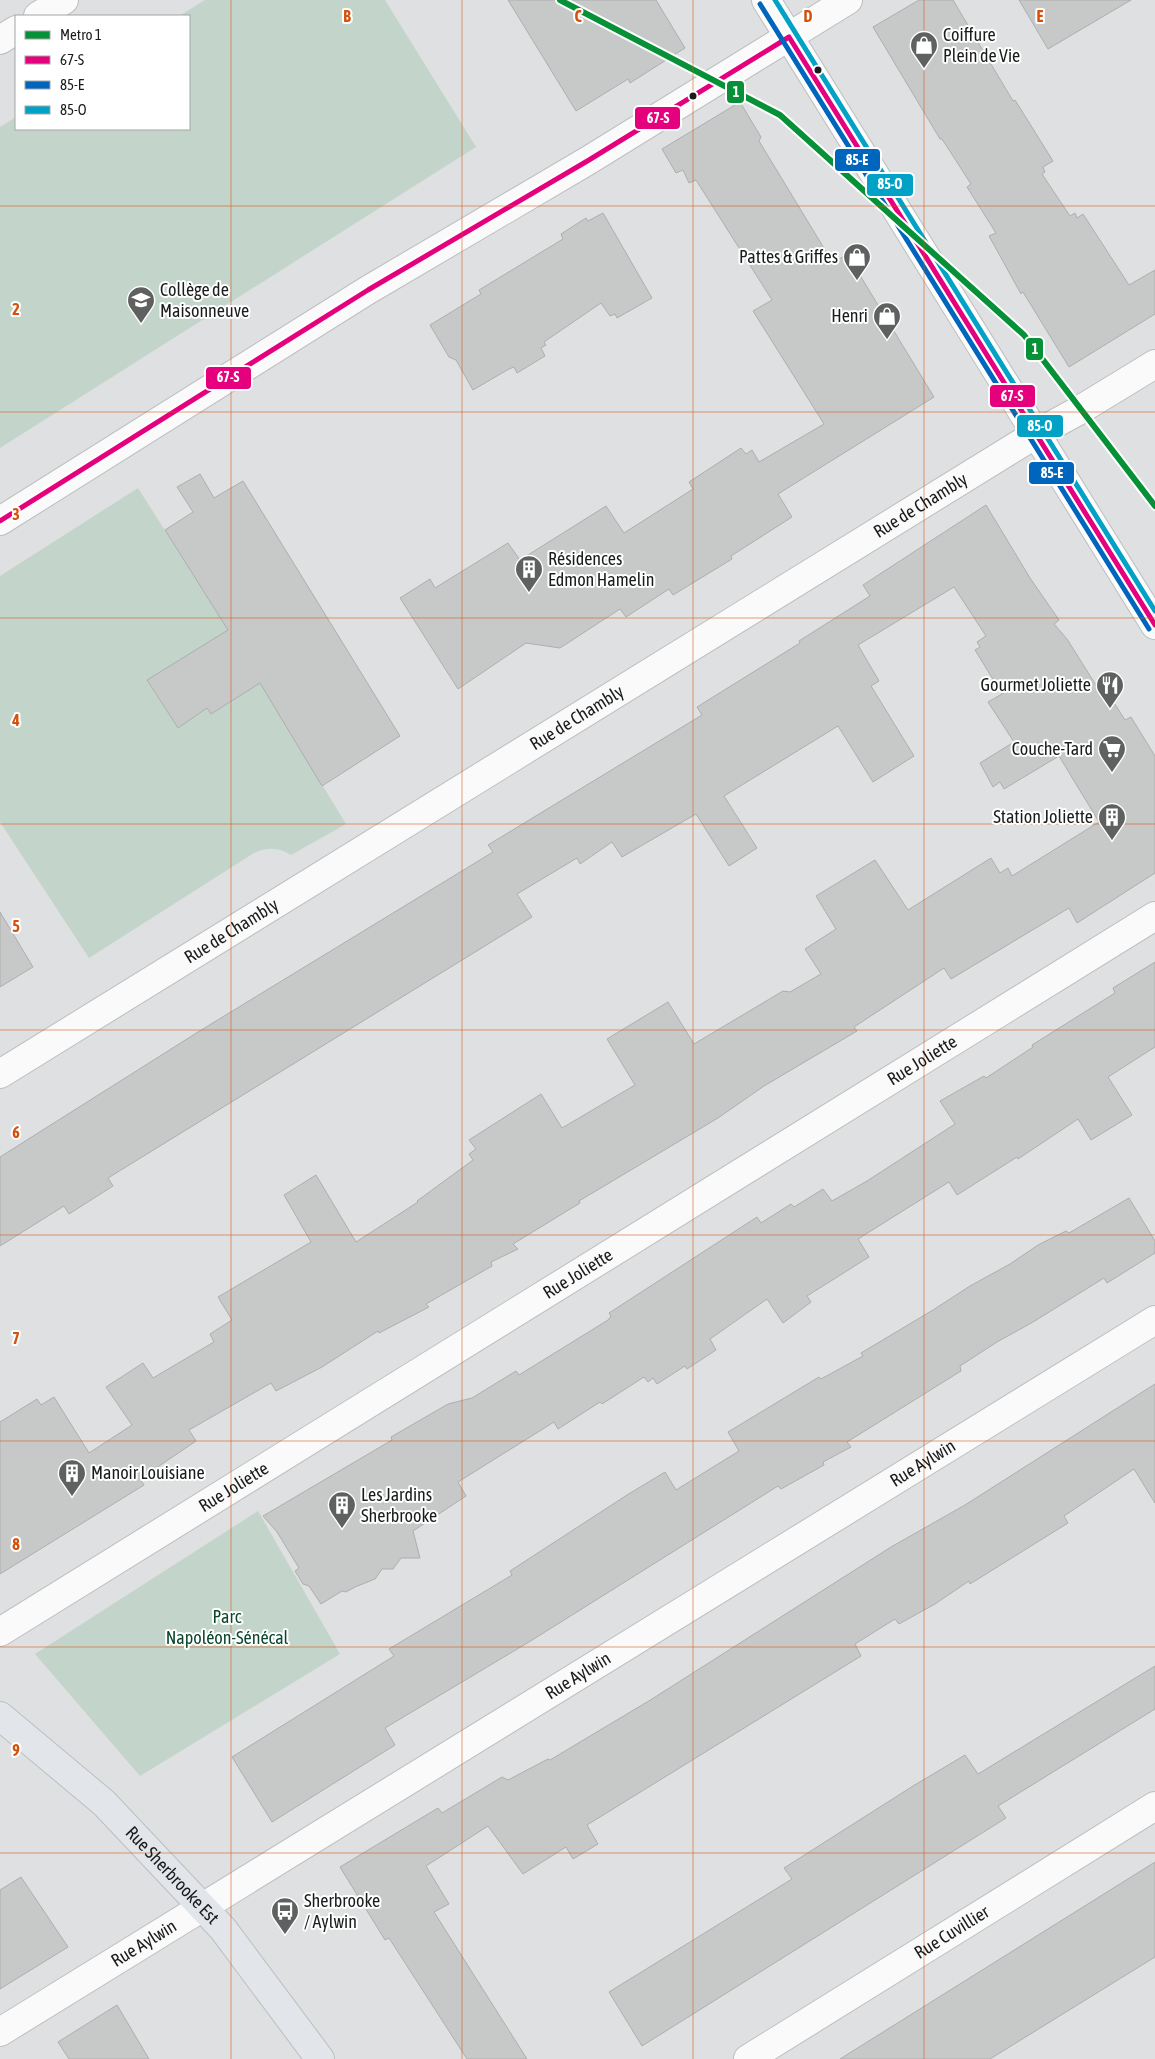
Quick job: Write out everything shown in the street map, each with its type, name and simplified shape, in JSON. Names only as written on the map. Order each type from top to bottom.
[{"type":"main road","name":"Rue Sherbrooke Est","points":[[0,1716],[104,1803],[232,1939],[320,2059]]},
{"type":"street","points":[[40,15],[64,0]]},
{"type":"street","points":[[766,0],[1155,624]]},
{"type":"street","points":[[0,521],[368,290],[597,154],[848,0]]},
{"type":"street","points":[[0,40],[15,31]]},
{"type":"street","name":"Rue de Chambly","points":[[0,1074],[1036,434],[1155,364]]},
{"type":"street","name":"Rue Joliette","points":[[0,1632],[1155,916]]},
{"type":"street","name":"Rue Aylwin","points":[[0,2032],[1155,1320]]},
{"type":"street","name":"Rue Cuvillier","points":[[748,2059],[1155,1806]]},
{"type":"green space","name":"Collège de Maisonneuve","points":[[205,0],[385,0],[476,147],[0,448],[0,127],[15,118],[15,130],[190,130],[190,15],[181,15]]},
{"type":"green space","points":[[138,488],[228,630],[147,681],[178,728],[207,708],[211,714],[260,683],[346,824],[291,855],[282,850],[273,849],[254,853],[89,958],[0,822],[0,576]]},
{"type":"green space","name":"Parc Napoléon-Sénécal","points":[[258,1511],[340,1654],[140,1776],[35,1654]]},
{"type":"building","points":[[508,0],[656,0],[685,48],[630,83],[628,79],[576,111]]},
{"type":"building","points":[[919,0],[953,0],[1013,101],[1015,100],[1053,161],[1043,167],[1045,172],[1042,174],[1070,216],[1075,213],[1077,218],[1083,214],[1129,285],[1155,270],[1155,314],[1069,367],[1023,292],[1021,294],[989,236],[996,233],[967,187],[971,184],[942,139],[940,139],[873,27]]},
{"type":"building","points":[[1019,0],[1131,0],[1048,49]]},
{"type":"building","points":[[740,102],[761,137],[759,141],[833,263],[847,254],[934,397],[778,494],[792,517],[731,556],[732,559],[673,595],[669,589],[626,617],[620,609],[560,648],[526,643],[458,689],[400,598],[430,579],[435,588],[508,543],[520,560],[606,506],[624,533],[693,489],[689,482],[741,448],[746,454],[752,450],[759,462],[824,424],[753,311],[772,300],[696,180],[689,183],[683,170],[676,173],[662,149]]},
{"type":"building","points":[[603,213],[652,298],[617,318],[615,314],[610,316],[601,303],[544,342],[546,345],[541,348],[545,356],[517,373],[514,367],[509,369],[473,390],[456,360],[449,357],[430,325],[481,294],[479,290],[563,239],[561,234],[586,218],[588,221]]},
{"type":"building","points":[[200,474],[214,498],[243,481],[400,736],[322,786],[260,683],[211,714],[207,708],[178,728],[147,680],[228,630],[165,530],[193,512],[177,487]]},
{"type":"building","points":[[986,505],[1030,578],[1059,620],[1054,624],[1067,639],[1099,690],[1104,687],[1125,720],[1131,717],[1155,756],[1155,873],[1077,923],[1069,908],[951,979],[944,968],[854,1027],[857,1031],[764,1086],[718,1118],[579,1201],[580,1203],[513,1244],[518,1249],[491,1262],[492,1266],[426,1304],[429,1307],[379,1333],[378,1331],[322,1367],[276,1391],[271,1383],[189,1430],[196,1441],[140,1479],[144,1485],[0,1574],[0,1422],[37,1399],[41,1405],[54,1397],[89,1453],[132,1425],[106,1387],[143,1363],[153,1378],[214,1342],[210,1334],[232,1320],[218,1297],[311,1242],[284,1195],[316,1175],[356,1242],[418,1202],[473,1160],[469,1154],[476,1149],[469,1140],[541,1094],[562,1128],[635,1085],[607,1039],[668,1002],[694,1044],[783,991],[790,992],[821,974],[805,949],[836,929],[816,896],[875,860],[908,910],[991,858],[1000,873],[1008,868],[1012,876],[1099,822],[1059,756],[1004,789],[1000,782],[993,787],[980,763],[1014,742],[988,702],[1002,694],[975,650],[980,647],[977,642],[986,636],[954,587],[858,645],[879,681],[871,686],[914,756],[873,782],[838,726],[724,796],[757,848],[729,866],[696,814],[622,857],[612,842],[580,864],[577,858],[517,894],[532,917],[108,1178],[113,1186],[69,1214],[64,1206],[0,1246],[0,1157],[198,1032],[493,852],[488,845],[702,715],[697,707],[800,643],[799,641],[870,596],[863,585]]},
{"type":"building","points":[[0,912],[33,967],[0,987]]},
{"type":"building","points":[[1155,962],[1155,1047],[1108,1077],[1132,1115],[1091,1140],[1078,1119],[1018,1159],[1017,1157],[957,1195],[949,1182],[858,1239],[869,1257],[807,1296],[811,1302],[783,1323],[767,1299],[710,1339],[716,1350],[687,1369],[685,1366],[657,1384],[653,1378],[648,1382],[644,1377],[558,1429],[554,1422],[458,1482],[466,1496],[413,1531],[420,1558],[401,1558],[393,1569],[382,1569],[375,1579],[346,1592],[342,1591],[321,1604],[309,1586],[303,1584],[295,1571],[299,1568],[277,1532],[263,1516],[392,1440],[391,1437],[448,1404],[472,1398],[516,1371],[519,1375],[608,1320],[611,1316],[609,1313],[757,1217],[761,1223],[791,1204],[794,1207],[823,1189],[832,1201],[867,1181],[955,1124],[940,1101],[984,1076],[986,1078],[1033,1047],[1032,1045],[1115,993],[1113,988]]},
{"type":"building","points":[[1129,1198],[1155,1241],[1155,1253],[1107,1283],[1104,1278],[997,1342],[960,1366],[961,1371],[847,1442],[851,1447],[823,1462],[824,1465],[781,1489],[778,1486],[529,1642],[385,1728],[395,1745],[272,1822],[232,1757],[394,1656],[389,1649],[512,1575],[510,1571],[665,1472],[676,1490],[739,1451],[728,1432],[819,1377],[821,1379],[863,1356],[861,1353],[970,1286],[1010,1264],[1038,1245],[1066,1231],[1069,1233]]},
{"type":"building","points":[[1155,1384],[1155,1503],[1134,1469],[1064,1516],[1068,1523],[970,1584],[969,1581],[935,1604],[899,1624],[895,1619],[855,1644],[861,1656],[587,1825],[598,1844],[573,1859],[566,1847],[523,1874],[488,1826],[426,1866],[449,1904],[434,1912],[527,2059],[467,2059],[389,1938],[385,1940],[340,1867],[438,1808],[442,1813],[502,1777],[508,1780],[548,1759],[550,1760],[652,1699],[891,1547],[965,1505]]},
{"type":"building","points":[[1155,1666],[1155,1709],[998,1806],[1006,1818],[642,2046],[609,1992],[792,1879],[784,1868],[913,1786],[965,1755],[978,1774]]},
{"type":"building","points":[[1155,1862],[1155,1957],[990,2059],[840,2059]]},
{"type":"building","points":[[21,1877],[68,1947],[0,1989],[0,1890]]},
{"type":"building","points":[[117,2005],[149,2059],[69,2059],[58,2042]]},
{"type":"metro line","name":"1","points":[[560,0],[780,115],[1024,335],[1155,506]]},
{"type":"transit line","name":"85-O","points":[[775,0],[1155,611]]},
{"type":"transit line","name":"85-E","points":[[760,4],[1149,629]]},
{"type":"transit line","name":"67-S","points":[[0,521],[368,290],[589,160],[789,37],[1155,625]]},
{"type":"place","name":"Coiffure Plein de Vie","points":[[924,69]]},
{"type":"place","name":"Pattes & Griffes","points":[[857,281]]},
{"type":"place","name":"Collège de Maisonneuve","points":[[141,324]]},
{"type":"place","name":"Henri","points":[[887,340]]},
{"type":"place","name":"Résidences Edmon Hamelin","points":[[529,593]]},
{"type":"place","name":"Gourmet Joliette","points":[[1110,709]]},
{"type":"place","name":"Couche-Tard","points":[[1112,773]]},
{"type":"place","name":"Station Joliette","points":[[1112,841]]},
{"type":"place","name":"Manoir Louisiane","points":[[72,1497]]},
{"type":"place","name":"Les Jardins Sherbrooke","points":[[342,1529]]},
{"type":"place","name":"Sherbrooke / Aylwin","points":[[285,1935]]}]
